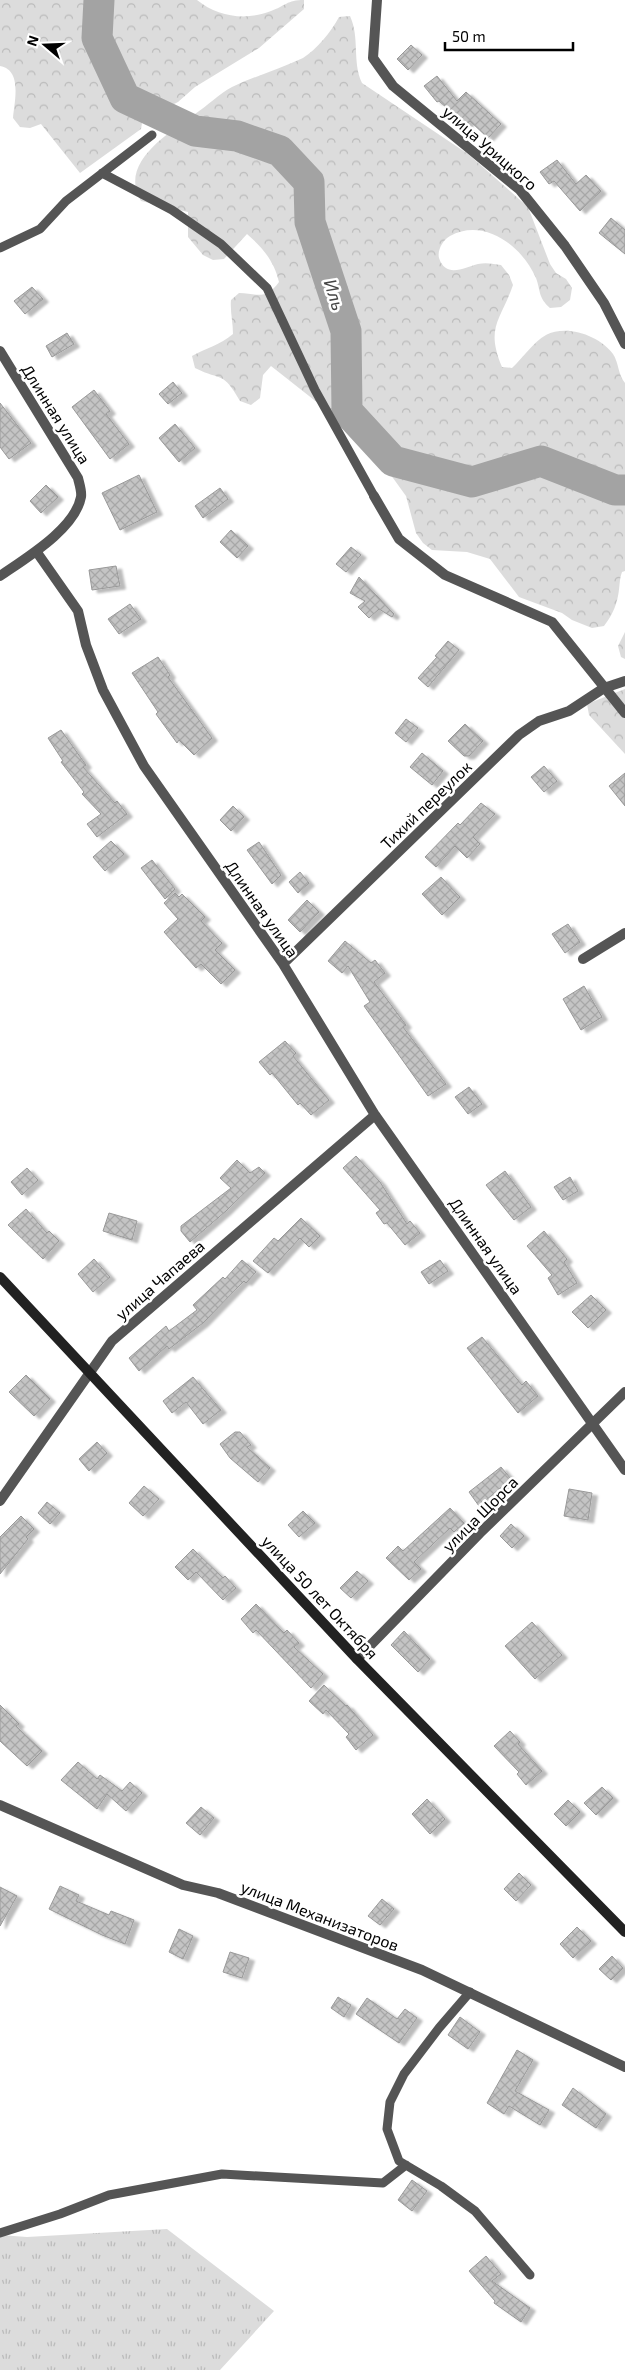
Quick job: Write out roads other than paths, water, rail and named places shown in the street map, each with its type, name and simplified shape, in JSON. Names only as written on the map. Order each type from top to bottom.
[{"type":"street","name":"улица Урицкого","points":[[377,0],[373,58],[393,86],[520,190],[565,246],[604,303],[625,344]]},
{"type":"street","name":"Длинная улица","points":[[0,351],[78,478],[81,495],[74,516],[36,551],[78,611],[86,645],[103,690],[144,766],[282,964],[375,1115],[625,1470]]},
{"type":"street","points":[[374,496],[399,539],[444,575],[552,622],[625,713]]},
{"type":"street","points":[[0,576],[36,551]]},
{"type":"street","name":"Тихий переулок","points":[[282,964],[519,735],[538,721],[569,711],[604,688],[625,681]]},
{"type":"street","points":[[583,959],[625,933]]},
{"type":"street","name":"улица Чапаева","points":[[0,1501],[112,1341],[375,1115]]},
{"type":"street","name":"улица 50 лет Октября","points":[[0,1277],[357,1659],[625,1932]]},
{"type":"street","name":"улица Щорса","points":[[357,1659],[480,1533],[625,1392]]},
{"type":"street","name":"улица Механизаторов","points":[[0,1805],[183,1885],[218,1893],[422,1970],[625,2067]]},
{"type":"lane","points":[[0,248],[40,228],[66,201],[152,135]]},
{"type":"lane","points":[[102,173],[172,210],[221,244],[267,288],[315,390],[374,496]]},
{"type":"lane","points":[[470,1992],[439,2028],[404,2074],[390,2102],[387,2129],[398,2161],[441,2186],[475,2211],[530,2275]]},
{"type":"lane","points":[[0,2233],[60,2214],[109,2195],[222,2174],[383,2183],[406,2166]]},
{"type":"waterway","name":"Иль","points":[[99,0],[97,38],[125,98],[195,131],[237,136],[280,151],[309,182],[310,222],[346,331],[347,411],[393,461],[472,482],[541,461],[615,490],[625,490]]}]
